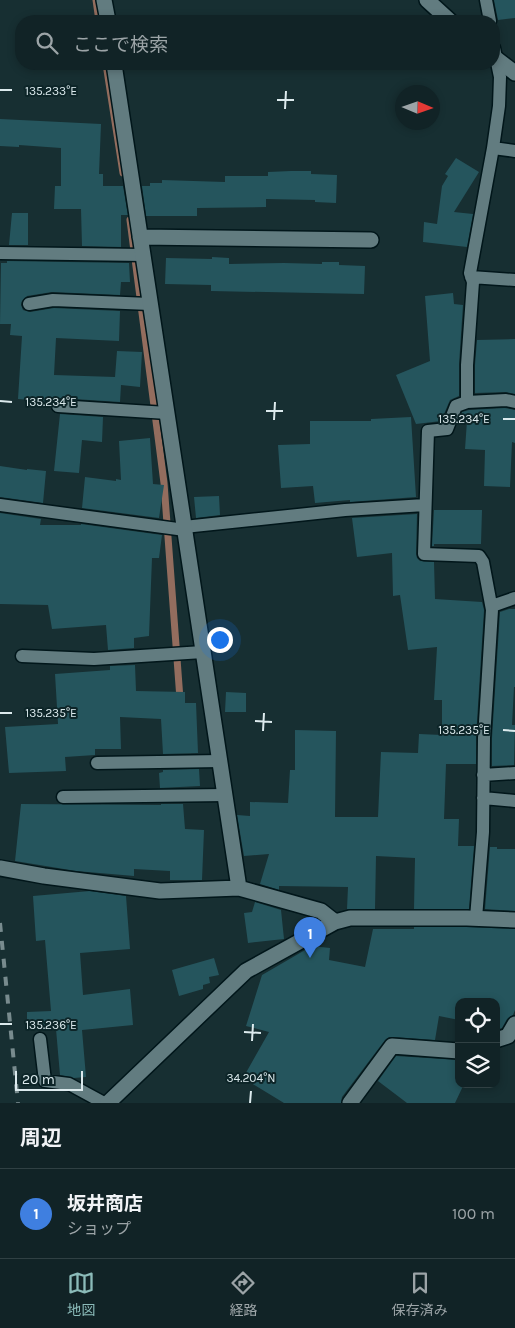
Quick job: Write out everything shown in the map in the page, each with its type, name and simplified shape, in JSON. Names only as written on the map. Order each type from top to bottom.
[{"type":"street","points":[[104,0],[107,15]]},
{"type":"street","points":[[426,0],[443,15]]},
{"type":"street","points":[[500,59],[515,73]]},
{"type":"street","points":[[115,70],[239,888]]},
{"type":"street","points":[[140,238],[371,240]]},
{"type":"street","points":[[0,868],[44,876],[160,891],[239,888],[321,911],[335,922]]},
{"type":"street","points":[[106,1103],[246,970],[335,922],[350,918],[476,918],[515,920]]},
{"type":"street","points":[[500,1039],[508,1036],[515,1024]]},
{"type":"street","points":[[350,1103],[392,1046],[455,1051]]},
{"type":"lane","points":[[486,0],[489,15]]},
{"type":"lane","points":[[467,402],[467,365],[473,282],[470,273],[499,106],[500,77],[498,70]]},
{"type":"lane","points":[[493,148],[515,151]]},
{"type":"lane","points":[[0,253],[143,255]]},
{"type":"lane","points":[[471,277],[515,280]]},
{"type":"lane","points":[[29,304],[54,300],[150,304]]},
{"type":"lane","points":[[476,918],[483,832],[484,738],[492,606],[484,562],[479,556],[424,554],[428,430],[447,429],[456,406],[467,402],[506,400],[515,402]]},
{"type":"lane","points":[[58,406],[167,413]]},
{"type":"lane","points":[[0,505],[185,528],[345,510],[426,505]]},
{"type":"lane","points":[[492,606],[515,598]]},
{"type":"lane","points":[[22,656],[94,659],[204,652]]},
{"type":"lane","points":[[97,763],[220,761]]},
{"type":"lane","points":[[483,775],[515,773]]},
{"type":"lane","points":[[64,797],[225,795]]},
{"type":"lane","points":[[483,798],[515,801]]},
{"type":"lane","points":[[40,1039],[45,1082],[69,1084],[106,1103]]},
{"type":"building","points":[[494,0],[515,0],[515,18],[500,20],[500,15],[497,15]]},
{"type":"building","points":[[0,119],[101,124],[99,174],[103,174],[103,186],[123,186],[128,215],[121,215],[121,247],[82,246],[81,209],[54,209],[55,186],[61,186],[61,148],[19,145],[19,147],[0,146]]},
{"type":"building","points":[[456,158],[479,172],[454,212],[473,214],[467,247],[423,242],[424,222],[437,224],[442,186],[448,176],[445,174]]},
{"type":"building","points":[[311,171],[311,174],[337,175],[336,203],[315,202],[315,200],[266,199],[266,207],[197,208],[197,216],[146,216],[142,186],[150,186],[150,183],[162,183],[162,180],[225,182],[225,176],[268,176],[268,172]]},
{"type":"building","points":[[12,213],[28,213],[28,245],[9,245]]},
{"type":"building","points":[[212,257],[229,258],[229,264],[322,264],[322,262],[339,262],[339,265],[365,266],[364,294],[211,291],[211,285],[165,284],[166,258],[212,259]]},
{"type":"building","points":[[7,261],[129,263],[130,282],[121,282],[120,295],[52,292],[27,296],[21,305],[23,310],[30,312],[54,308],[120,311],[119,341],[56,338],[54,375],[115,377],[117,351],[142,352],[140,387],[121,385],[120,402],[59,398],[51,402],[18,399],[22,336],[10,335],[11,324],[0,324],[1,263],[7,263]]},
{"type":"building","points":[[453,293],[454,304],[463,305],[459,396],[450,400],[441,421],[416,424],[396,375],[430,361],[425,296]]},
{"type":"building","points":[[515,339],[515,394],[506,392],[475,393],[477,340]]},
{"type":"building","points":[[505,408],[515,410],[515,443],[512,442],[510,487],[484,486],[485,450],[465,449],[467,421],[459,421],[462,412],[469,410]]},
{"type":"building","points":[[60,414],[103,417],[102,442],[82,440],[79,473],[54,471]]},
{"type":"building","points":[[411,417],[416,497],[315,503],[313,486],[281,488],[278,445],[310,444],[310,421],[371,421],[371,419]]},
{"type":"building","points":[[150,438],[153,484],[164,485],[159,518],[82,508],[85,477],[121,480],[119,441]]},
{"type":"building","points":[[0,466],[46,471],[43,503],[0,497]]},
{"type":"building","points":[[219,496],[220,515],[196,518],[194,497]]},
{"type":"building","points":[[434,510],[482,510],[481,544],[434,544],[432,546]]},
{"type":"building","points":[[0,513],[41,519],[40,525],[81,524],[162,535],[159,558],[152,558],[149,636],[134,638],[134,648],[108,650],[106,625],[52,629],[48,605],[0,604]]},
{"type":"building","points":[[417,514],[416,554],[420,561],[434,562],[435,599],[482,602],[484,610],[476,764],[446,764],[444,819],[459,819],[458,846],[474,846],[469,909],[414,909],[415,858],[376,856],[375,909],[347,909],[348,887],[279,886],[279,890],[260,884],[269,854],[244,856],[237,815],[250,816],[250,802],[288,803],[290,770],[295,770],[295,730],[336,731],[335,817],[378,817],[381,752],[418,753],[419,734],[442,735],[442,700],[434,700],[437,647],[408,650],[400,595],[393,596],[392,553],[357,557],[352,518]]},
{"type":"building","points":[[515,609],[515,687],[512,725],[515,725],[514,765],[492,766],[500,612]]},
{"type":"building","points":[[135,665],[136,691],[185,692],[185,703],[196,703],[198,753],[163,754],[161,719],[120,717],[121,749],[95,749],[95,755],[65,757],[66,771],[9,773],[5,727],[58,724],[55,674],[110,670],[110,666]]},
{"type":"building","points":[[226,692],[246,693],[246,712],[225,712]]},
{"type":"building","points":[[199,769],[200,786],[160,788],[159,773],[163,772],[163,770]]},
{"type":"building","points":[[21,804],[183,804],[185,829],[204,830],[202,880],[170,880],[170,871],[134,869],[134,876],[76,871],[15,861]]},
{"type":"building","points":[[490,847],[515,849],[515,911],[485,909]]},
{"type":"building","points":[[90,891],[126,896],[130,949],[80,953],[83,995],[130,989],[133,1025],[82,1030],[86,1077],[74,1078],[60,1075],[56,1029],[27,1030],[27,1012],[51,1011],[45,940],[36,941],[33,896]]},
{"type":"building","points":[[255,902],[281,910],[284,939],[248,943],[244,913],[252,912]]},
{"type":"building","points":[[414,927],[467,927],[515,929],[515,1010],[502,1028],[500,1029],[500,998],[455,998],[455,1019],[439,1016],[435,1040],[389,1037],[342,1097],[341,1103],[284,1103],[243,1078],[269,1032],[246,1026],[262,975],[312,946],[330,948],[329,960],[365,967],[373,929],[414,929]]},
{"type":"building","points":[[214,958],[219,975],[209,977],[210,983],[203,985],[203,989],[179,996],[172,970]]},
{"type":"building","points":[[396,1056],[455,1060],[455,1088],[462,1088],[455,1103],[407,1103],[378,1081]]},
{"type":"waterway","points":[[96,0],[98,15]]},
{"type":"waterway","points":[[107,70],[123,173]]},
{"type":"waterway","points":[[130,220],[164,483],[180,699]]},
{"type":"railway","points":[[0,923],[18,1103]]},
{"type":"place","name":"坂井商店","points":[[310,958]]}]
